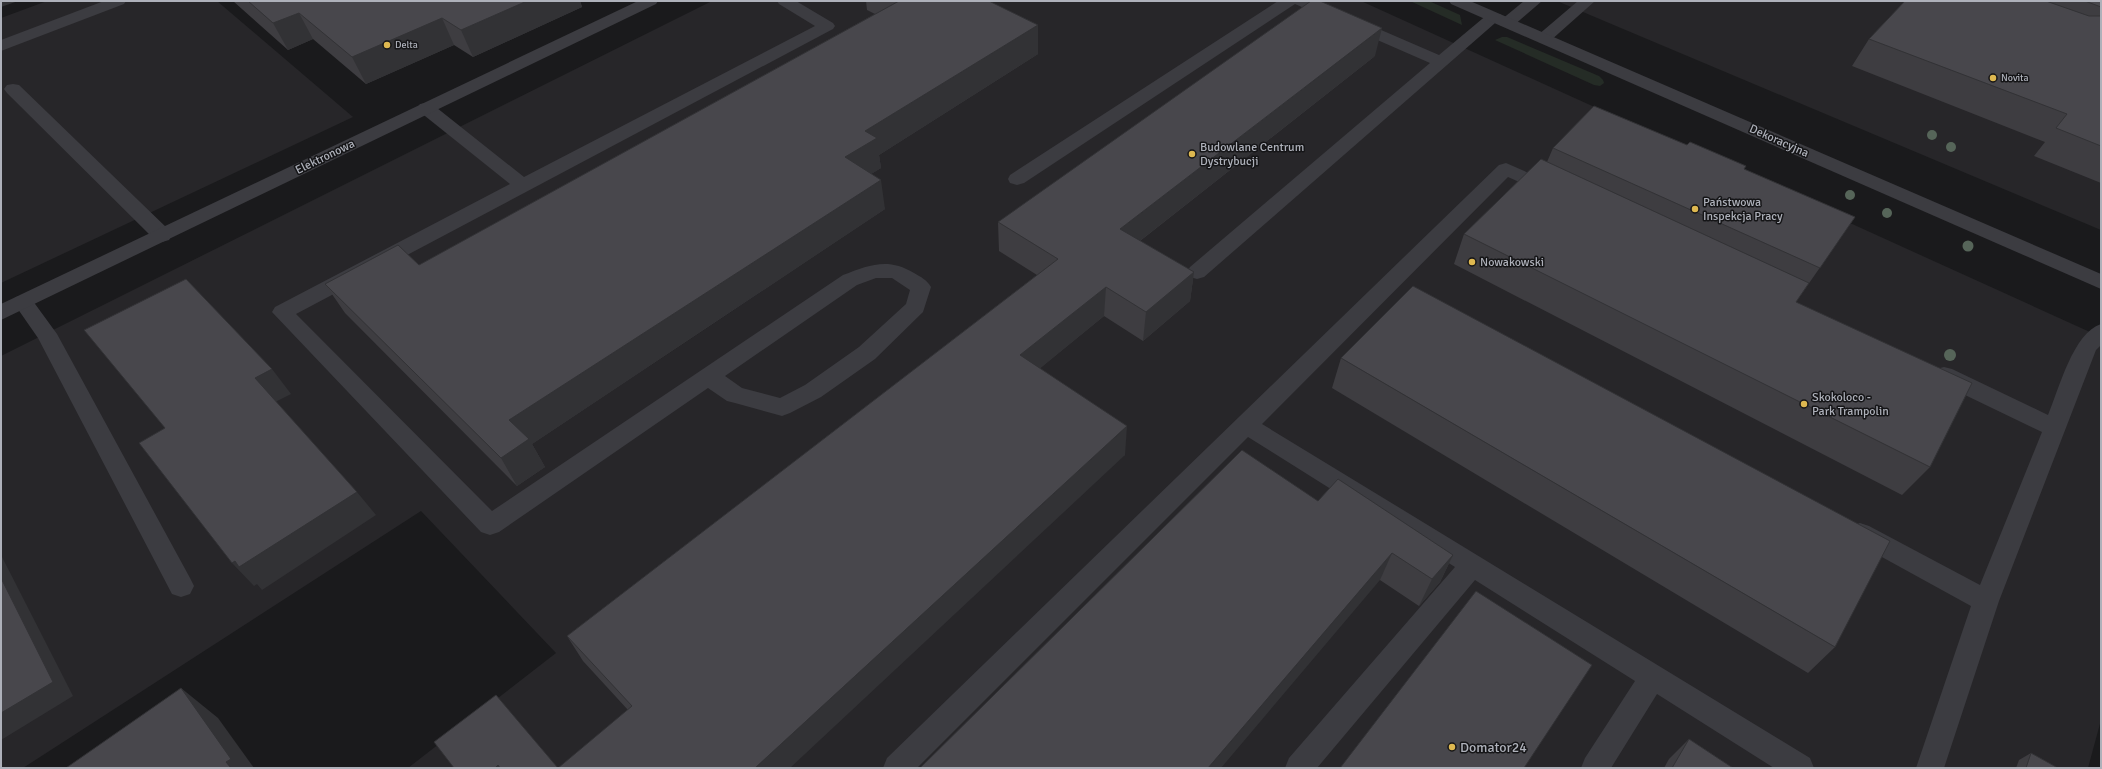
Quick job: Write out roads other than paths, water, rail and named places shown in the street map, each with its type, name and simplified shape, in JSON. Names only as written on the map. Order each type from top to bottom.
[{"type":"street","points":[[1,46],[118,1]]},
{"type":"street","name":"Elektronowa","points":[[1,313],[650,1]]},
{"type":"street","points":[[708,376],[735,395],[782,407],[813,391],[866,353],[916,307],[921,287],[896,271],[874,271],[850,280],[708,376],[490,525],[282,312],[826,26],[785,1]]},
{"type":"street","points":[[1017,179],[1289,1]]},
{"type":"street","points":[[1301,1],[1441,62]]},
{"type":"street","name":"Dekoracyjna","points":[[1457,1],[2101,282]]},
{"type":"street","points":[[1197,272],[1441,62],[1501,20],[1534,1]]},
{"type":"street","points":[[1544,38],[1587,1]]},
{"type":"street","points":[[13,89],[162,235]]},
{"type":"street","points":[[426,108],[523,185]]},
{"type":"street","points":[[897,768],[1506,169],[1571,200]]},
{"type":"street","points":[[1392,280],[1413,292]]},
{"type":"street","points":[[23,302],[46,334],[181,586]]},
{"type":"street","points":[[1930,768],[1986,601],[2087,346],[2101,332]]},
{"type":"street","points":[[1925,366],[2055,428]]},
{"type":"street","points":[[1246,425],[1800,768]]},
{"type":"street","points":[[1840,522],[1986,601]]},
{"type":"street","points":[[1299,768],[1472,565]]},
{"type":"street","points":[[1595,768],[1653,677]]},
{"type":"place","name":"Delta","points":[[387,45]]},
{"type":"place","name":"Novita","points":[[1993,78]]},
{"type":"place","name":"Budowlane Centrum Dystrybucji","points":[[1192,154]]},
{"type":"place","name":"Państwowa Inspekcja Pracy","points":[[1695,209]]},
{"type":"place","name":"Nowakowski","points":[[1472,262]]},
{"type":"place","name":"Skokoloco - Park Trampolin","points":[[1804,404]]},
{"type":"place","name":"Domator24","points":[[1452,747]]}]
